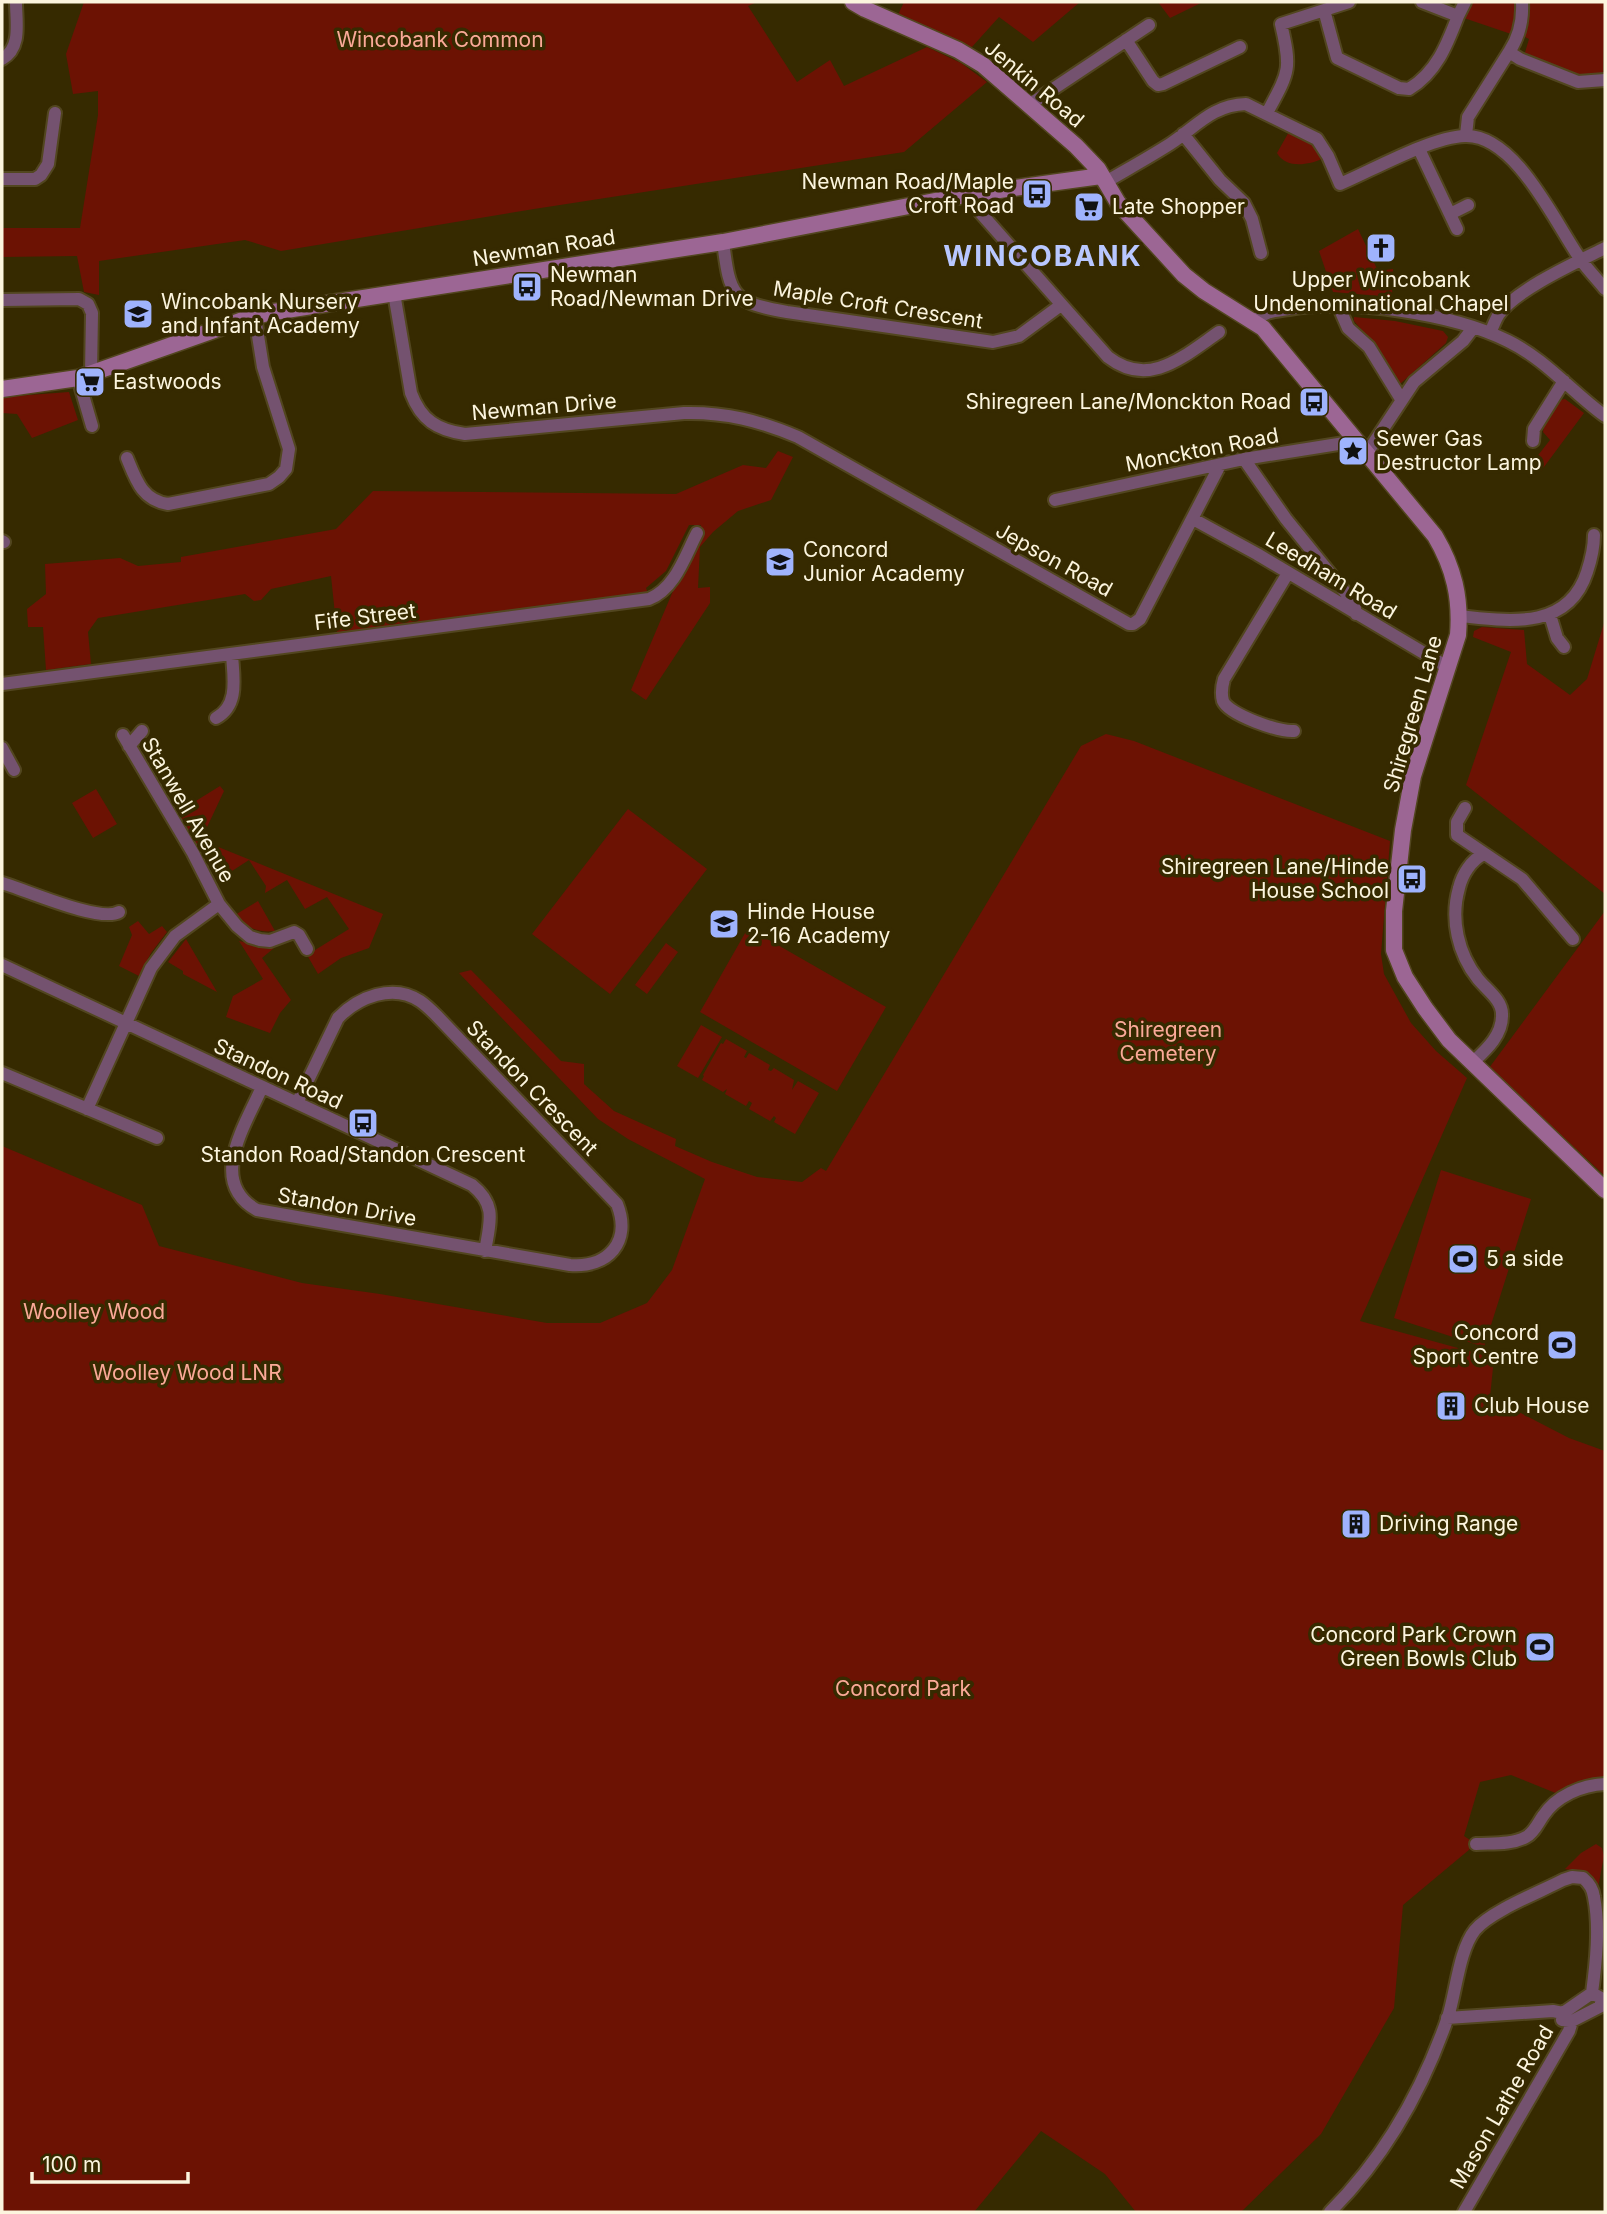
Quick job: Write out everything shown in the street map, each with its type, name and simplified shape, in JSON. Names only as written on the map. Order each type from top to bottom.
[{"type":"street","points":[[2,59],[10,54],[16,42],[16,2]]},
{"type":"street","name":"Jenkin Road","points":[[853,2],[958,50],[983,65],[1091,161],[1118,204],[1194,284],[1255,321]]},
{"type":"street","points":[[1266,113],[1287,72],[1289,59],[1281,24],[1349,2]]},
{"type":"street","points":[[1422,2],[1458,16]]},
{"type":"street","points":[[1324,10],[1336,58],[1399,88],[1409,89],[1432,70],[1447,45],[1465,2]]},
{"type":"street","points":[[1466,135],[1468,117],[1517,36],[1522,2]]},
{"type":"street","points":[[1029,105],[1149,25]]},
{"type":"street","points":[[1126,40],[1158,85],[1240,47]]},
{"type":"street","points":[[1508,52],[1578,82],[1605,80]]},
{"type":"street","points":[[1102,180],[1137,164],[1184,134],[1200,119],[1236,104],[1246,104],[1317,139],[1340,184],[1419,149],[1466,135],[1503,151],[1518,165],[1538,190],[1581,260],[1605,289]]},
{"type":"street","points":[[2,179],[35,179],[44,170],[48,164],[55,113]]},
{"type":"street","points":[[1184,134],[1220,180],[1244,203],[1252,219],[1261,253]]},
{"type":"street","points":[[1419,149],[1457,229]]},
{"type":"street","name":"Newman Road","points":[[2,389],[85,376],[255,317],[723,242],[971,194],[1102,180]]},
{"type":"street","points":[[971,194],[978,210],[1117,364],[1140,371],[1154,371],[1174,362],[1219,332]]},
{"type":"street","points":[[1450,214],[1468,205]]},
{"type":"street","name":"Maple Croft Crescent","points":[[723,242],[728,279],[738,296],[754,306],[993,342],[1019,336],[1061,305]]},
{"type":"street","points":[[1490,333],[1507,305],[1538,284],[1605,248]]},
{"type":"street","name":"Newman Drive","points":[[394,293],[411,393],[416,408],[435,427],[466,434],[684,412],[712,412],[741,416],[798,438]]},
{"type":"street","points":[[2,300],[79,299],[85,302],[92,313],[85,376],[92,426]]},
{"type":"street","points":[[1338,305],[1348,327],[1369,347],[1401,399]]},
{"type":"street","points":[[1255,321],[1270,312],[1338,305],[1394,310],[1473,328],[1523,349],[1605,416]]},
{"type":"street","points":[[127,458],[143,493],[159,503],[168,504],[269,484],[279,477],[286,469],[289,449],[263,367],[255,317]]},
{"type":"street","name":"Shiregreen Lane","points":[[1255,321],[1264,328],[1435,536],[1447,555],[1457,587],[1460,616],[1458,635],[1420,751],[1403,830],[1394,911],[1394,950],[1398,963],[1425,1008],[1450,1040],[1605,1190]]},
{"type":"street","points":[[1362,447],[1382,433],[1414,382],[1463,341],[1473,328]]},
{"type":"street","points":[[1533,440],[1534,429],[1564,381]]},
{"type":"street","name":"Jepson Road","points":[[798,438],[1129,624],[1137,623],[1140,619],[1220,465]]},
{"type":"street","name":"Monckton Road","points":[[1055,500],[1244,459],[1362,447]]},
{"type":"street","points":[[1244,459],[1286,519],[1354,603],[1356,614]]},
{"type":"street","name":"Leedham Road","points":[[1193,519],[1449,668]]},
{"type":"street","name":"Fife Street","points":[[2,684],[649,600],[668,585],[697,533]]},
{"type":"street","points":[[1460,616],[1517,621],[1550,615],[1569,603],[1581,588],[1593,552],[1594,535]]},
{"type":"street","points":[[1288,573],[1224,679],[1222,694],[1223,701],[1232,710],[1275,729],[1294,730]]},
{"type":"street","points":[[1550,615],[1557,638],[1564,647]]},
{"type":"street","points":[[216,718],[226,711],[233,698],[232,654]]},
{"type":"street","name":"Stanwell Avenue","points":[[142,731],[126,741],[193,853],[219,904],[250,937],[270,941],[293,932],[299,935],[307,949]]},
{"type":"street","points":[[2,748],[14,770]]},
{"type":"street","points":[[1465,808],[1457,822],[1457,835],[1522,879],[1573,939]]},
{"type":"street","points":[[1472,1063],[1498,1034],[1502,1017],[1497,1000],[1471,969],[1456,927],[1455,903],[1461,881],[1476,858],[1484,854]]},
{"type":"street","points":[[2,883],[97,914],[114,915],[119,912]]},
{"type":"street","points":[[87,1109],[151,968],[164,947],[219,904]]},
{"type":"street","name":"Standon Road","points":[[2,965],[472,1185],[482,1193],[490,1209],[485,1251]]},
{"type":"street","name":"Standon Crescent","points":[[297,1103],[338,1018],[347,1009],[359,1001],[382,993],[409,995],[421,1001],[617,1204],[622,1216],[620,1238],[615,1247],[601,1262],[591,1265],[569,1265],[485,1251]]},
{"type":"street","points":[[2,1073],[157,1138]]},
{"type":"street","name":"Standon Drive","points":[[262,1087],[232,1162],[233,1184],[249,1205],[270,1213],[485,1251]]},
{"type":"street","points":[[1476,1844],[1504,1843],[1527,1837],[1551,1805],[1591,1786],[1605,1784]]},
{"type":"street","points":[[1330,2212],[1352,2190],[1389,2141],[1420,2083],[1447,2018],[1466,1946],[1474,1931],[1487,1919],[1572,1877],[1583,1878],[1591,1888],[1596,1931],[1592,1993],[1568,2017]]},
{"type":"street","points":[[1447,2018],[1553,2011],[1568,2017],[1603,2004],[1601,1998],[1592,1993]]},
{"type":"street","name":"Mason Lathe Road","points":[[1464,2212],[1569,2031],[1568,2017]]},
{"type":"green space","name":"Wincobank Common","points":[[84,2],[757,2],[748,6],[797,82],[830,60],[844,86],[927,47],[961,63],[987,82],[904,152],[281,251],[245,240],[99,261],[99,295],[84,292],[77,256],[2,257],[2,228],[80,228],[98,115],[98,91],[73,94],[66,54]]},
{"type":"green space","points":[[904,2],[1080,2],[1033,42],[999,17],[971,48],[896,19]]},
{"type":"green space","points":[[1158,2],[1203,2],[1170,18]]},
{"type":"green space","points":[[1465,2],[1522,2],[1517,36],[1458,16]]},
{"type":"green space","points":[[1530,2],[1605,2],[1603,75],[1573,77],[1524,56],[1529,39],[1525,37]]},
{"type":"green space","points":[[1290,130],[1309,141],[1322,159],[1292,164],[1281,158],[1277,153]]},
{"type":"green space","points":[[1358,229],[1378,271],[1393,269],[1392,297],[1333,292],[1319,251]]},
{"type":"green space","points":[[1354,317],[1395,321],[1443,331],[1448,337],[1446,343],[1400,384],[1354,321]]},
{"type":"green space","points":[[69,392],[78,420],[32,438],[17,414],[2,413],[2,397]]},
{"type":"green space","points":[[1565,399],[1584,413],[1541,471],[1532,463],[1550,440],[1543,432],[1544,425],[1560,400]]},
{"type":"green space","points":[[778,451],[793,457],[771,500],[738,511],[700,547],[698,588],[710,587],[710,603],[646,700],[631,690],[701,525],[689,525],[666,571],[646,588],[649,597],[337,633],[331,576],[271,589],[261,600],[254,601],[245,594],[98,618],[88,632],[91,664],[46,670],[43,627],[28,627],[27,609],[46,594],[45,564],[120,558],[138,566],[181,562],[181,557],[336,529],[373,491],[676,494],[743,465],[766,468]]},
{"type":"green space","points":[[1605,620],[1605,894],[1466,785],[1511,652],[1473,637],[1474,631],[1482,627],[1524,630],[1527,664],[1570,695],[1587,679]]},
{"type":"green space","name":"Concord Park","points":[[1106,734],[1134,741],[1390,841],[1381,954],[1384,974],[1411,1023],[1436,1051],[1467,1078],[1360,1321],[1494,1358],[1490,1397],[1569,1438],[1605,1451],[1605,1781],[1558,1794],[1511,1775],[1480,1782],[1464,1836],[1476,1844],[1403,1905],[1394,2008],[1321,2134],[1241,2212],[1136,2212],[1105,2174],[1041,2131],[974,2212],[2,2212],[2,1146],[142,1205],[159,1246],[302,1283],[547,1323],[600,1323],[647,1303],[672,1270],[705,1179],[628,1139],[598,1119],[459,973],[471,970],[561,1061],[584,1064],[584,1084],[614,1111],[676,1139],[675,1146],[712,1162],[757,1177],[802,1182],[821,1168],[826,1171],[1081,746]]},
{"type":"green space","points":[[220,786],[224,791],[201,840],[383,914],[369,948],[341,958],[318,974],[307,955],[349,929],[327,897],[305,909],[287,880],[265,893],[266,886],[249,860],[218,880],[178,812]]},
{"type":"green space","points":[[96,789],[117,824],[93,838],[72,803]]},
{"type":"green space","points":[[628,809],[707,869],[610,994],[532,934]]},
{"type":"green space","points":[[258,901],[275,931],[253,929],[235,915]]},
{"type":"green space","points":[[1605,911],[1605,1176],[1489,1068]]},
{"type":"green space","points":[[138,921],[149,934],[162,926],[167,932],[151,953],[139,976],[119,966],[132,935],[129,927]]},
{"type":"green space","points":[[748,928],[886,1007],[837,1091],[700,1012]]},
{"type":"green space","points":[[186,939],[217,992],[183,974],[183,971],[168,962]]},
{"type":"green space","points":[[239,941],[274,948],[262,958],[291,1000],[280,1013],[270,1033],[226,1017],[233,996],[263,979]]},
{"type":"green space","points":[[666,943],[678,952],[647,994],[635,985]]},
{"type":"green space","points":[[701,1025],[722,1037],[698,1078],[677,1066]]},
{"type":"green space","points":[[726,1039],[747,1051],[744,1057],[749,1053],[770,1065],[768,1070],[774,1068],[794,1080],[792,1090],[798,1081],[819,1093],[795,1134],[774,1122],[774,1116],[770,1121],[749,1109],[752,1103],[749,1101],[746,1106],[725,1094],[727,1089],[723,1092],[702,1080],[721,1043]]},
{"type":"green space","name":"5 a side","points":[[1441,1170],[1531,1199],[1484,1347],[1394,1318]]},
{"type":"green space","points":[[1596,1844],[1602,1848],[1604,1856],[1597,1893],[1580,1872],[1565,1869],[1581,1853]]},
{"type":"place","name":"Newman Road/Maple Croft Road","points":[[1037,194]]},
{"type":"place","name":"Late Shopper","points":[[1089,207]]},
{"type":"place","name":"Upper Wincobank Undenominational Chapel","points":[[1381,248]]},
{"type":"place","name":"Newman Road/Newman Drive","points":[[527,287]]},
{"type":"place","name":"Wincobank Nursery and Infant Academy","points":[[138,314]]},
{"type":"place","name":"Eastwoods","points":[[90,382]]},
{"type":"place","name":"Shiregreen Lane/Monckton Road","points":[[1314,402]]},
{"type":"place","name":"Sewer Gas Destructor Lamp","points":[[1353,451]]},
{"type":"place","name":"Concord Junior Academy","points":[[780,562]]},
{"type":"place","name":"Shiregreen Lane/Hinde House School","points":[[1412,879]]},
{"type":"place","name":"Hinde House 2-16 Academy","points":[[724,924]]},
{"type":"place","name":"Standon Road/Standon Crescent","points":[[363,1123]]},
{"type":"place","name":"5 a side","points":[[1463,1259]]},
{"type":"place","name":"Concord Sport Centre","points":[[1562,1345]]},
{"type":"place","name":"Club House","points":[[1451,1406]]},
{"type":"place","name":"Driving Range","points":[[1356,1524]]},
{"type":"place","name":"Concord Park Crown Green Bowls Club","points":[[1540,1647]]},
{"type":"district","name":"WINCOBANK","points":[[1043,256]]},
{"type":"park label","name":"Shiregreen Cemetery","points":[[1168,1042]]},
{"type":"park label","name":"Woolley Wood","points":[[94,1312]]},
{"type":"park label","name":"Woolley Wood LNR","points":[[187,1373]]}]
